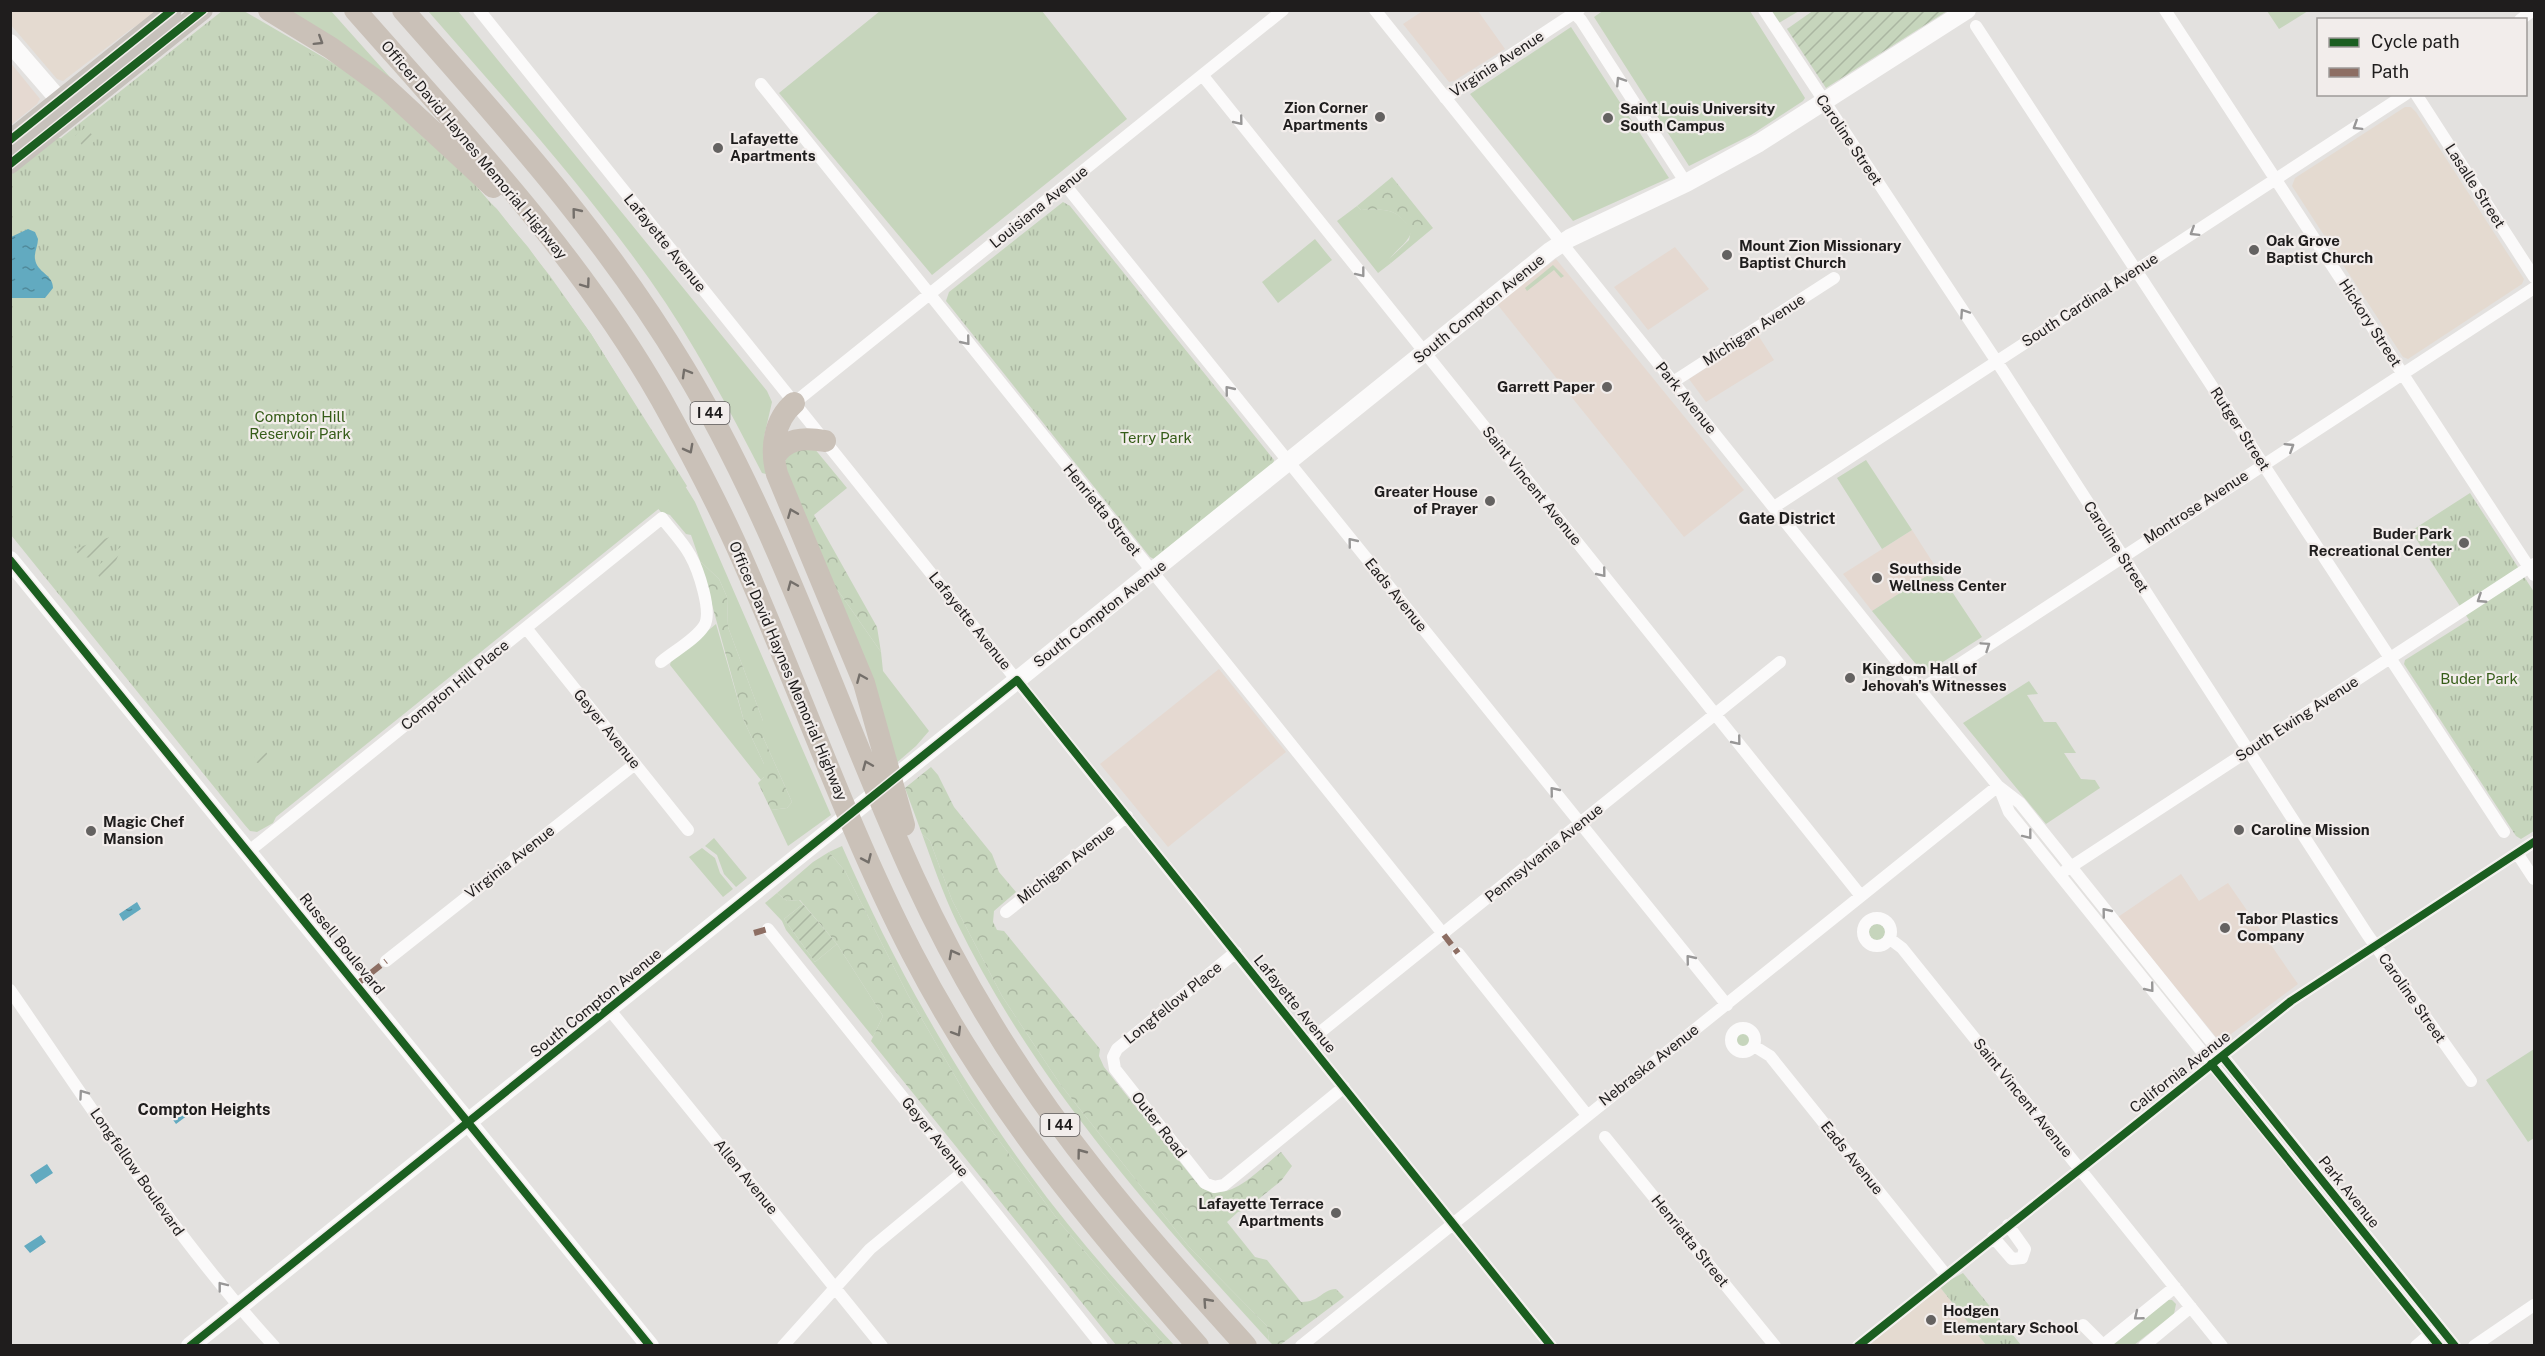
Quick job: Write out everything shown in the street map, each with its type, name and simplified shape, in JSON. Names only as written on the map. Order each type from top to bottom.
[{"type":"highway","points":[[269,10],[331,48],[386,88],[498,192],[551,237]]},
{"type":"highway","name":"Officer David Haynes Memorial Highway","points":[[355,10],[551,237],[636,358],[718,506],[861,845],[912,954],[943,1010],[1006,1110],[1049,1170],[1198,1346]]},
{"type":"highway","name":"I 44","points":[[403,10],[580,217],[651,316],[684,369],[745,479],[914,877],[954,958],[986,1013],[1054,1117],[1131,1216],[1245,1346]]},
{"type":"highway","points":[[794,403],[778,425],[774,458],[783,492],[872,707],[908,840],[914,877]]},
{"type":"highway","points":[[774,458],[780,449],[793,440],[807,438],[825,441]]},
{"type":"main road","points":[[10,164],[66,107],[172,10]]},
{"type":"main road","points":[[10,140],[66,107],[203,10]]},
{"type":"main road","name":"South Compton Avenue","points":[[190,1346],[1561,243],[1686,183],[1759,143],[1969,14]]},
{"type":"main road","points":[[10,43],[66,107]]},
{"type":"main road","name":"Russell Boulevard","points":[[10,560],[470,1122],[650,1346]]},
{"type":"street","name":"Lafayette Avenue","points":[[479,10],[1551,1346]]},
{"type":"street","name":"Louisiana Avenue","points":[[794,403],[1283,10]]},
{"type":"street","name":"Park Avenue","points":[[1375,10],[1920,690],[1998,786],[2020,803],[2222,1056],[2435,1330],[2439,1346]]},
{"type":"street","name":"Caroline Street","points":[[1764,10],[1997,361],[2375,945],[2471,1081]]},
{"type":"street","name":"Hickory Street","points":[[2165,10],[2533,568]]},
{"type":"street","name":"Virginia Avenue","points":[[1445,98],[1575,12]]},
{"type":"street","points":[[1575,12],[1686,183]]},
{"type":"street","name":"Rutger Street","points":[[1969,14],[2504,832]]},
{"type":"street","name":"Saint Vincent Avenue","points":[[1203,75],[1861,896]]},
{"type":"street","name":"Henrietta Street","points":[[761,84],[1444,935]]},
{"type":"street","name":"South Cardinal Avenue","points":[[1774,507],[2403,96]]},
{"type":"street","name":"Lasalle Street","points":[[2417,96],[2535,278]]},
{"type":"street","name":"Eads Avenue","points":[[1066,186],[1727,1005]]},
{"type":"street","name":"Michigan Avenue","points":[[1673,382],[1834,278]]},
{"type":"street","name":"Montrose Avenue","points":[[1920,690],[2535,288]]},
{"type":"street","name":"Compton Hill Place","points":[[248,852],[662,518],[689,554],[696,568],[707,619],[701,630],[661,662]]},
{"type":"street","name":"South Ewing Avenue","points":[[2060,875],[2389,659],[2533,568]]},
{"type":"street","name":"Geyer Avenue","points":[[526,628],[688,830]]},
{"type":"street","name":"Pennsylvania Avenue","points":[[1308,1042],[1444,935],[1780,662]]},
{"type":"street","name":"Virginia Avenue","points":[[386,961],[635,764]]},
{"type":"street","name":"Park Avenue","points":[[1998,786],[2009,812],[2211,1064],[2435,1330],[2455,1346]]},
{"type":"street","name":"Nebraska Avenue","points":[[1301,1345],[1998,786]]},
{"type":"street","name":"Michigan Avenue","points":[[1006,912],[1127,816]]},
{"type":"street","name":"California Avenue","points":[[1858,1346],[2079,1168],[2306,990],[2535,842]]},
{"type":"street","points":[[2517,853],[2535,879]]},
{"type":"street","name":"Geyer Avenue","points":[[768,929],[1102,1346]]},
{"type":"street","name":"Saint Vincent Avenue","points":[[1890,939],[1902,948],[2222,1346]]},
{"type":"street","name":"Longfellow Place","points":[[1113,1057],[1117,1048],[1236,952]]},
{"type":"street","points":[[1458,953],[1587,1115]]},
{"type":"street","name":"Longfellow Boulevard","points":[[10,990],[170,1221],[238,1307],[274,1346]]},
{"type":"street","name":"Allen Avenue","points":[[609,1009],[882,1346]]},
{"type":"street","name":"Eads Avenue","points":[[1754,1046],[1770,1056],[1946,1275]]},
{"type":"street","name":"Outer Road","points":[[1113,1057],[1115,1070],[1205,1184],[1214,1187],[1224,1185],[1344,1087]]},
{"type":"street","name":"Henrietta Street","points":[[1605,1137],[1775,1346]]},
{"type":"street","points":[[783,1346],[835,1286],[894,1227],[963,1172]]},
{"type":"street","points":[[1993,1237],[2012,1259],[2022,1258],[2025,1254],[2024,1245],[2008,1225]]},
{"type":"street","points":[[2083,1325],[2102,1345],[2175,1287]]},
{"type":"street","points":[[2474,1346],[2535,1305]]},
{"type":"street","points":[[2144,1346],[2191,1307]]},
{"type":"street","points":[[2416,1346],[2435,1330]]},
{"type":"shaded area","points":[[1424,10],[1478,11],[1505,49],[1449,82],[1403,24]]},
{"type":"shaded area","points":[[10,11],[160,11],[131,29],[63,81],[57,79],[11,25]]},
{"type":"shaded area","points":[[10,62],[40,99],[11,125]]},
{"type":"shaded area","points":[[2405,107],[2411,107],[2416,112],[2524,279],[2522,284],[2408,359],[2403,357],[2292,186],[2295,178]]},
{"type":"shaded area","points":[[1675,247],[1709,289],[1648,330],[1614,287]]},
{"type":"shaded area","points":[[1556,259],[1744,490],[1684,537],[1497,304]]},
{"type":"shaded area","points":[[1758,335],[1774,360],[1706,402],[1689,379]]},
{"type":"shaded area","points":[[1912,530],[1937,569],[1872,611],[1843,574]]},
{"type":"shaded area","points":[[1219,669],[1286,752],[1168,847],[1100,764]]},
{"type":"shaded area","points":[[2181,874],[2199,901],[2228,883],[2298,984],[2223,1040],[2216,1037],[2118,917]]},
{"type":"shaded area","name":"Hodgen Elementary School","points":[[1939,1286],[1986,1345],[1866,1346]]},
{"type":"green space","points":[[1604,10],[1750,11],[1805,98],[1751,135],[1689,166],[1594,17]]},
{"type":"green space","points":[[1814,10],[1947,11],[1826,88],[1787,29]]},
{"type":"green space","name":"Compton Hill Reservoir Park","points":[[222,11],[227,11],[356,77],[466,174],[528,247],[591,334],[687,486],[276,817],[273,823],[257,832],[250,831],[244,824],[11,535],[11,174],[55,138],[61,138]]},
{"type":"green space","points":[[244,11],[357,77],[497,209],[550,276],[591,334],[695,502],[831,815],[788,846],[771,810],[787,808],[792,802],[763,737],[763,721],[728,627],[727,597],[719,579],[700,561],[691,535],[686,534],[670,515],[661,512],[227,13]]},
{"type":"green space","points":[[279,11],[331,11],[405,94]]},
{"type":"green space","points":[[428,11],[458,11],[767,391],[772,402],[764,437],[766,474],[762,473],[695,350],[650,280],[598,210],[542,142]]},
{"type":"green space","points":[[880,11],[1042,11],[1127,119],[932,275],[779,93]]},
{"type":"green space","points":[[1765,11],[1799,11],[1774,26]]},
{"type":"green space","points":[[2267,11],[2308,11],[2279,29]]},
{"type":"green space","points":[[1571,27],[1669,178],[1573,221],[1470,94]]},
{"type":"green space","points":[[86,127],[96,140],[85,149],[75,136]]},
{"type":"green space","points":[[1392,177],[1433,228],[1391,263],[1388,260],[1409,240],[1411,230],[1400,217],[1390,211],[1361,210],[1357,206]]},
{"type":"green space","name":"Terry Park","points":[[1063,202],[1070,206],[1274,460],[1273,464],[1154,559],[1150,557],[946,301],[949,292]]},
{"type":"green space","points":[[1357,206],[1361,210],[1390,211],[1401,217],[1412,230],[1408,239],[1389,260],[1391,263],[1378,273],[1337,221]]},
{"type":"green space","points":[[1315,239],[1332,260],[1278,303],[1262,282]]},
{"type":"green space","points":[[1553,265],[1564,276],[1561,278],[1554,270],[1527,291],[1525,288]]},
{"type":"green space","points":[[814,448],[847,488],[814,515],[877,627],[881,652],[839,592],[826,584],[784,464],[792,453]]},
{"type":"green space","points":[[1866,460],[1912,530],[1882,549],[1837,478]]},
{"type":"green space","name":"Buder Park","points":[[2470,493],[2534,592],[2534,831],[2521,839],[2516,836],[2404,664],[2405,660],[2469,620],[2411,531]]},
{"type":"green space","points":[[113,536],[115,538],[90,558],[80,556],[74,549]]},
{"type":"green space","points":[[122,546],[111,573],[103,583],[98,575],[100,564]]},
{"type":"green space","points":[[700,561],[719,579],[727,597],[728,627],[763,721],[763,737],[792,802],[787,808],[771,810],[758,783],[764,777],[764,764],[744,721]]},
{"type":"green space","points":[[1937,569],[1982,637],[1924,674],[1872,611]]},
{"type":"green space","points":[[826,584],[839,592],[881,652],[883,671],[929,731],[894,765]]},
{"type":"green space","points":[[716,624],[744,721],[764,764],[764,777],[761,780],[670,665],[671,661]]},
{"type":"green space","points":[[2029,681],[2038,694],[2027,695],[2044,722],[2056,722],[2076,753],[2064,753],[2081,779],[2095,780],[2100,788],[2046,824],[1963,723]]},
{"type":"green space","points":[[261,750],[266,752],[268,757],[266,762],[261,764],[256,762],[254,757],[256,752]]},
{"type":"green space","points":[[931,767],[938,775],[954,807],[992,854],[999,872],[1016,892],[994,911],[993,922],[997,930],[1004,931],[1100,1049],[1099,1056],[1104,1067],[1200,1187],[1211,1192],[1233,1189],[1253,1176],[1281,1152],[1292,1166],[1281,1181],[1227,1222],[1255,1257],[1267,1260],[1301,1302],[1312,1300],[1327,1291],[1336,1289],[1344,1297],[1280,1345],[1273,1345],[1269,1341],[1267,1326],[1189,1247],[1060,1084],[1002,996],[952,900],[930,841],[922,834],[905,788]]},
{"type":"green space","points":[[922,834],[930,841],[952,900],[1002,996],[1060,1084],[1189,1247],[1267,1326],[1269,1341],[1139,1194],[1058,1091],[988,981],[957,923]]},
{"type":"green space","points":[[714,838],[747,878],[736,887],[724,874],[717,855],[705,846]]},
{"type":"green space","points":[[842,846],[903,973],[975,1095],[1062,1217],[1174,1345],[1165,1345],[1061,1224],[969,1100],[908,995],[845,871],[829,852]]},
{"type":"green space","points":[[702,848],[715,858],[720,873],[733,889],[723,897],[689,857]]},
{"type":"green space","points":[[829,852],[845,871],[908,995],[969,1100],[1061,1224],[1165,1345],[1116,1345],[871,1041],[883,1016],[837,944],[800,900],[787,901],[777,893],[813,862]]},
{"type":"green space","points":[[777,893],[787,901],[799,900],[803,904],[784,919],[815,962],[837,944],[883,1016],[873,1037],[786,930],[782,921],[765,903]]},
{"type":"green space","points":[[803,904],[837,944],[815,962],[784,919]]},
{"type":"green space","points":[[1877,924],[1885,932],[1877,940],[1869,932]]},
{"type":"green space","points":[[1743,1032],[1749,1034],[1751,1040],[1749,1046],[1743,1048],[1737,1046],[1735,1040],[1737,1034]]},
{"type":"green space","points":[[2534,1049],[2534,1138],[2528,1142],[2486,1080]]},
{"type":"green space","points":[[1963,1273],[2021,1345],[1986,1345],[1939,1286]]},
{"type":"green space","points":[[2167,1300],[2172,1300],[2176,1304],[2174,1314],[2134,1345],[2110,1346]]},
{"type":"water","points":[[28,229],[35,232],[38,239],[36,264],[50,280],[53,288],[45,298],[11,298],[11,237]]},
{"type":"water","points":[[137,902],[141,909],[123,921],[119,914]]},
{"type":"water","points":[[187,1105],[192,1112],[176,1124],[171,1117]]},
{"type":"water","points":[[47,1164],[53,1173],[36,1184],[30,1175]]},
{"type":"water","points":[[41,1235],[46,1242],[30,1253],[24,1246]]},
{"type":"marked path","points":[[754,933],[768,929]]},
{"type":"marked path","points":[[1444,935],[1458,953]]},
{"type":"marked path","points":[[357,984],[386,961]]},
{"type":"cycle path","points":[[10,140],[172,10]]},
{"type":"cycle path","points":[[10,164],[203,10]]},
{"type":"cycle path","points":[[10,560],[650,1346]]},
{"type":"cycle path","points":[[190,1346],[1017,680],[1551,1346]]},
{"type":"cycle path","points":[[1858,1346],[2291,1001],[2534,842]]},
{"type":"cycle path","points":[[2222,1056],[2455,1346]]},
{"type":"cycle path","points":[[2211,1064],[2439,1346]]},
{"type":"place","name":"Zion Corner Apartments","points":[[1380,117]]},
{"type":"place","name":"Saint Louis University South Campus","points":[[1608,118]]},
{"type":"place","name":"Lafayette Apartments","points":[[718,148]]},
{"type":"place","name":"Oak Grove Baptist Church","points":[[2254,250]]},
{"type":"place","name":"Mount Zion Missionary Baptist Church","points":[[1727,255]]},
{"type":"place","name":"Garrett Paper","points":[[1607,387]]},
{"type":"place","name":"Greater House of Prayer","points":[[1490,501]]},
{"type":"place","name":"Buder Park Recreational Center","points":[[2464,543]]},
{"type":"place","name":"Southside Wellness Center","points":[[1877,578]]},
{"type":"place","name":"Kingdom Hall of Jehovah's Witnesses","points":[[1850,678]]},
{"type":"place","name":"Caroline Mission","points":[[2239,830]]},
{"type":"place","name":"Magic Chef Mansion","points":[[91,831]]},
{"type":"place","name":"Tabor Plastics Company","points":[[2225,928]]},
{"type":"place","name":"Lafayette Terrace Apartments","points":[[1336,1213]]},
{"type":"place","name":"Hodgen Elementary School","points":[[1931,1320]]},
{"type":"district","name":"Gate District","points":[[1787,518]]},
{"type":"district","name":"Compton Heights","points":[[204,1109]]}]
